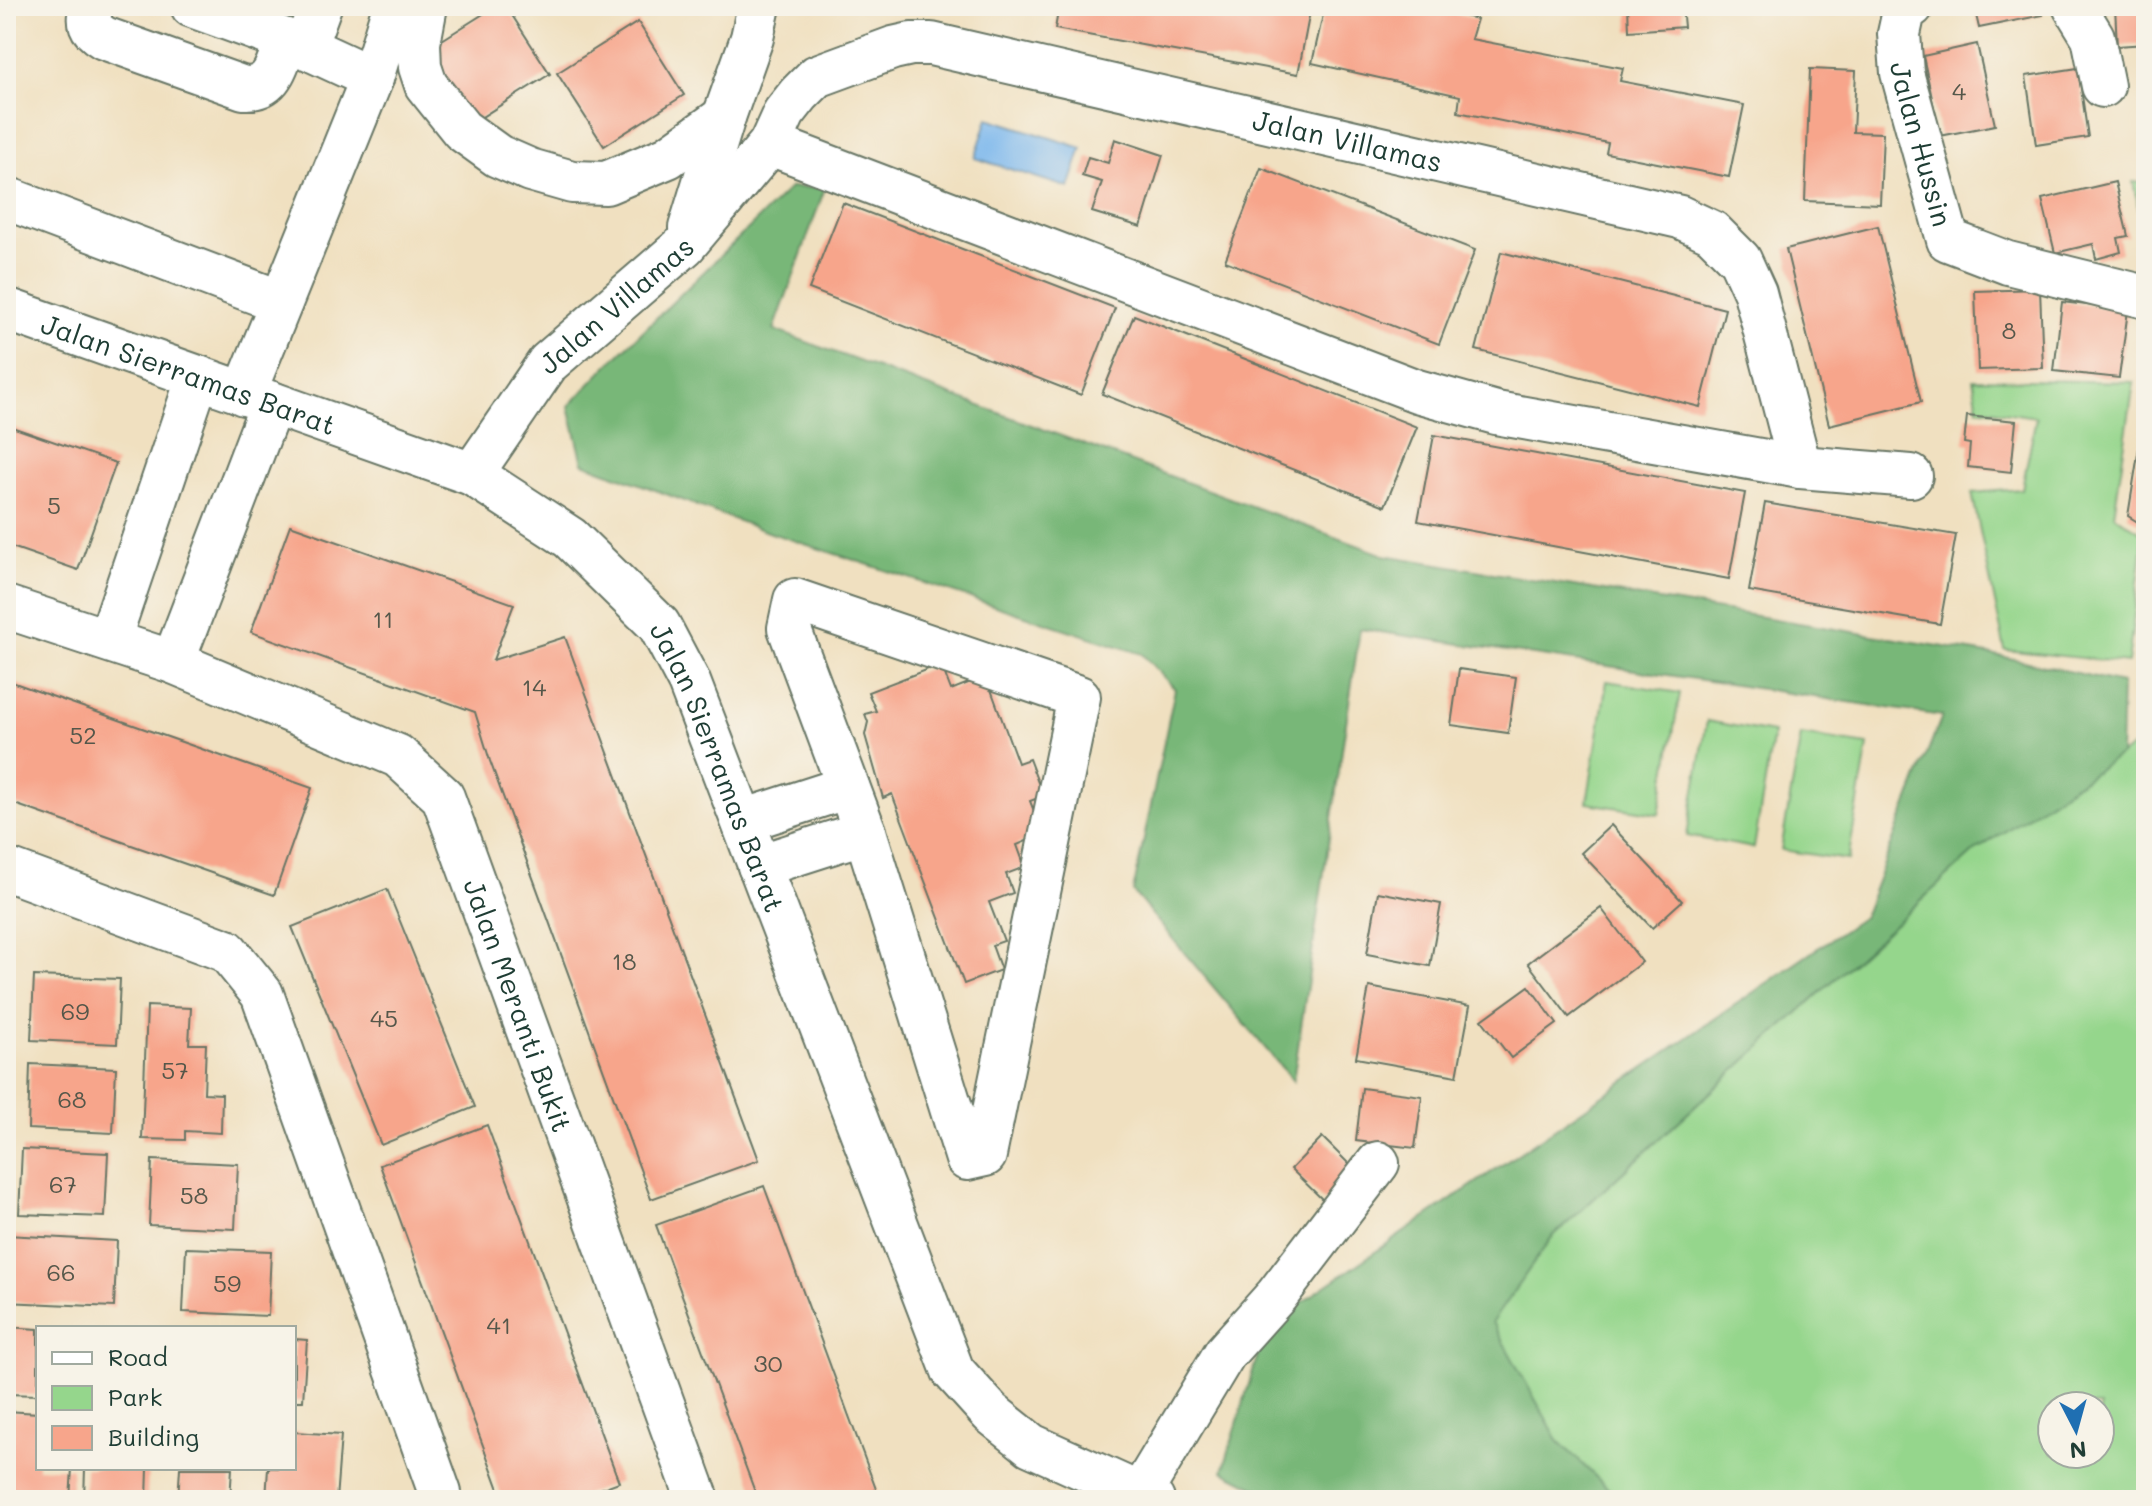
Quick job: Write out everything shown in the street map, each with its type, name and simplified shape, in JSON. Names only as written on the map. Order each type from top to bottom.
[{"type":"street","points":[[92,6],[89,21],[94,32],[104,38],[244,88],[255,89],[265,84],[320,6]]},
{"type":"street","points":[[192,6],[296,44],[372,78]]},
{"type":"street","points":[[173,662],[258,398],[281,302],[372,78],[394,6]]},
{"type":"street","points":[[426,6],[419,43],[420,67],[426,85],[462,130],[498,156],[530,170],[572,182],[606,183],[668,157],[724,117]]},
{"type":"street","points":[[685,245],[752,38],[759,6]]},
{"type":"street","points":[[2074,6],[2093,37],[2103,86]]},
{"type":"street","name":"Jalan Hussin","points":[[1905,8],[1899,34],[1902,73],[1948,240],[2008,263],[2146,297]]},
{"type":"street","name":"Jalan Villamas","points":[[472,474],[548,363],[685,245],[770,144],[784,113],[817,76],[911,44],[931,44],[1680,217],[1712,232],[1740,260],[1755,293],[1800,467]]},
{"type":"street","points":[[770,144],[1417,391],[1496,413],[1800,467],[1911,476]]},
{"type":"street","points":[[6,198],[281,302]]},
{"type":"street","name":"Jalan Sierramas Barat","points":[[6,309],[472,474],[570,538],[659,625],[689,682],[953,1371],[991,1413],[1031,1445],[1146,1497]]},
{"type":"street","points":[[109,640],[198,377]]},
{"type":"street","points":[[795,600],[1079,697],[985,1155],[967,1159],[865,832],[789,628],[795,600]]},
{"type":"street","name":"Jalan Meranti Bukit","points":[[6,607],[173,662],[398,756],[443,797],[698,1500]]},
{"type":"street","points":[[743,821],[848,787]]},
{"type":"street","points":[[759,866],[865,832]]},
{"type":"street","points":[[6,869],[227,951],[262,994],[440,1500]]},
{"type":"street","points":[[1146,1497],[1225,1353],[1277,1295],[1378,1163]]},
{"type":"green space","points":[[2133,182],[2146,182],[2146,245]]},
{"type":"green space","points":[[791,187],[825,188],[774,330],[1384,555],[2000,656],[2122,683],[2120,755],[1975,851],[1552,1237],[1492,1322],[1559,1442],[1620,1500],[1280,1500],[1223,1471],[1266,1327],[1863,917],[1942,716],[1360,629],[1293,1081],[1133,892],[1175,689],[1142,654],[765,531],[583,463],[569,406]]},
{"type":"green space","points":[[1973,379],[2134,382],[2114,515],[2144,534],[2128,663],[2005,650],[1972,493],[2022,489],[2036,417],[1978,408]]},
{"type":"green space","points":[[1607,681],[1680,693],[1659,814],[1587,803]]},
{"type":"green space","points":[[1707,721],[1773,733],[1754,848],[1687,836]]},
{"type":"green space","points":[[1801,735],[1868,745],[1848,860],[1781,850]]},
{"type":"green space","points":[[2146,738],[2146,1500],[1620,1500],[1559,1442],[1491,1322],[1552,1237],[1975,851]]},
{"type":"water","points":[[988,118],[1082,148],[1069,188],[975,158]]},
{"type":"building","points":[[496,6],[506,6],[550,74],[469,125],[423,52]]},
{"type":"building","points":[[1059,6],[1311,6],[1298,74],[1055,29]]},
{"type":"building","points":[[1325,6],[1419,6],[1477,19],[1471,39],[1623,68],[1620,81],[1744,105],[1729,177],[1606,153],[1608,143],[1458,112],[1460,96],[1312,63]]},
{"type":"building","points":[[1628,6],[1682,6],[1684,27],[1629,31]]},
{"type":"building","points":[[1974,6],[2041,6],[2043,15],[1979,28]]},
{"type":"building","points":[[2115,6],[2146,6],[2146,44],[2117,46]]},
{"type":"building","points":[[638,22],[684,95],[604,146],[557,73]]},
{"type":"building","points":[[1977,44],[1995,125],[1940,136],[1923,56]]},
{"type":"building","points":[[2078,68],[2088,137],[2036,145],[2026,76]]},
{"type":"building","points":[[1810,69],[1856,71],[1853,132],[1883,133],[1880,204],[1805,201]]},
{"type":"building","points":[[1115,139],[1163,155],[1141,227],[1092,212],[1102,182],[1082,176],[1088,157],[1108,163]]},
{"type":"building","points":[[1261,168],[1475,250],[1439,344],[1225,261]]},
{"type":"building","points":[[2115,182],[2128,236],[2118,238],[2121,252],[2096,259],[2093,244],[2055,253],[2042,199]]},
{"type":"building","points":[[843,203],[1115,308],[1081,395],[809,289]]},
{"type":"building","points":[[1878,226],[1921,402],[1829,425],[1786,249]]},
{"type":"building","points":[[1501,252],[1725,309],[1700,407],[1476,350]]},
{"type":"building","points":[[2040,289],[2043,368],[1978,370],[1975,291]]},
{"type":"building","points":[[2062,302],[2128,310],[2119,378],[2054,371]]},
{"type":"building","points":[[1134,315],[1417,427],[1385,506],[1102,394]]},
{"type":"building","points":[[1967,416],[2016,421],[2011,472],[1968,467],[1970,444],[1964,443]]},
{"type":"building","points":[[6,425],[116,463],[78,570],[6,545]]},
{"type":"building","points":[[1434,435],[1745,493],[1729,579],[1418,521]]},
{"type":"building","points":[[2139,448],[2146,449],[2146,527],[2128,516]]},
{"type":"building","points":[[1765,503],[1956,535],[1940,624],[1749,591]]},
{"type":"building","points":[[290,525],[514,604],[493,660],[565,637],[759,1160],[651,1199],[490,761],[475,712],[251,632]]},
{"type":"building","points":[[941,664],[951,690],[986,676],[1018,763],[1029,759],[1043,796],[1030,801],[1043,834],[1017,845],[1025,867],[1006,874],[1013,893],[989,902],[1004,941],[992,945],[1001,970],[964,984],[892,794],[883,798],[865,735],[868,722],[865,714],[876,711],[868,692]]},
{"type":"building","points":[[1459,669],[1516,677],[1508,733],[1451,725]]},
{"type":"building","points":[[6,680],[312,788],[274,895],[6,801]]},
{"type":"building","points":[[1611,825],[1682,901],[1652,928],[1581,853]]},
{"type":"building","points":[[387,889],[475,1107],[381,1145],[292,927]]},
{"type":"building","points":[[1378,892],[1441,904],[1430,966],[1367,954]]},
{"type":"building","points":[[1601,908],[1642,962],[1569,1017],[1528,963]]},
{"type":"building","points":[[34,976],[120,979],[117,1044],[31,1040]]},
{"type":"building","points":[[1529,986],[1557,1024],[1511,1058],[1482,1020]]},
{"type":"building","points":[[1369,987],[1470,1006],[1457,1076],[1356,1058]]},
{"type":"building","points":[[147,1006],[191,1008],[189,1044],[206,1044],[204,1093],[222,1094],[221,1133],[185,1131],[185,1140],[142,1139]]},
{"type":"building","points":[[30,1064],[116,1068],[113,1133],[28,1129]]},
{"type":"building","points":[[1362,1088],[1422,1096],[1415,1148],[1356,1141]]},
{"type":"building","points":[[487,1125],[619,1482],[571,1500],[503,1500],[380,1165]]},
{"type":"building","points":[[1322,1137],[1354,1169],[1324,1201],[1291,1169]]},
{"type":"building","points":[[22,1149],[108,1153],[105,1217],[19,1214]]},
{"type":"building","points":[[152,1160],[238,1164],[235,1229],[149,1225]]},
{"type":"building","points":[[764,1186],[880,1500],[758,1500],[656,1225]]},
{"type":"building","points":[[6,1235],[117,1241],[114,1307],[6,1302]]},
{"type":"building","points":[[186,1248],[271,1251],[268,1316],[183,1312]]},
{"type":"building","points":[[6,1327],[36,1329],[36,1395],[6,1394]]},
{"type":"building","points":[[296,1339],[307,1340],[303,1401],[296,1401]]},
{"type":"building","points":[[6,1411],[36,1413],[36,1470],[72,1470],[70,1500],[6,1500]]},
{"type":"building","points":[[296,1432],[341,1435],[336,1500],[266,1500],[268,1470],[296,1470]]},
{"type":"building","points":[[85,1470],[148,1470],[147,1500],[84,1500]]},
{"type":"building","points":[[180,1470],[232,1470],[230,1500],[178,1500]]}]
